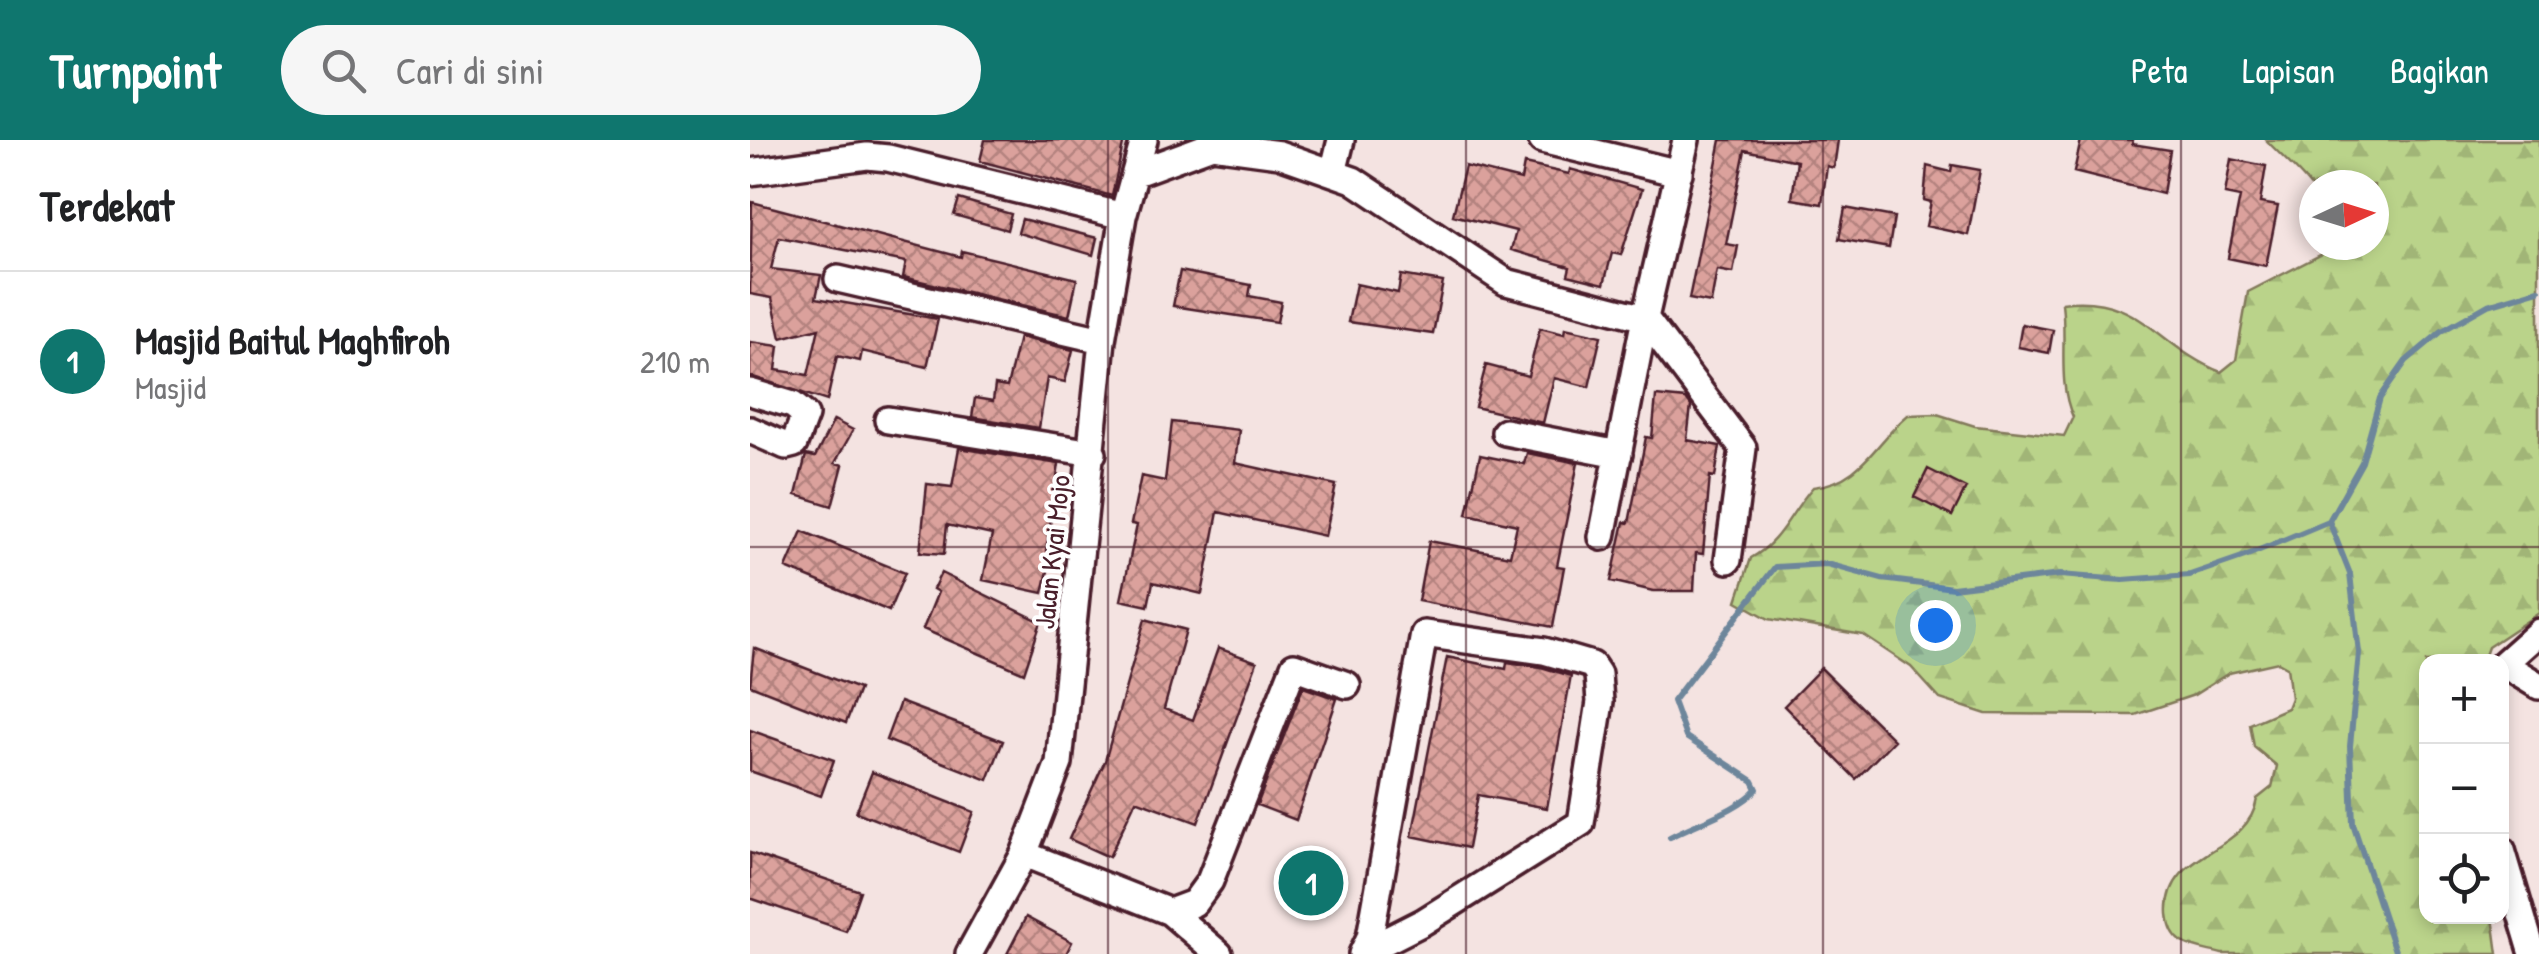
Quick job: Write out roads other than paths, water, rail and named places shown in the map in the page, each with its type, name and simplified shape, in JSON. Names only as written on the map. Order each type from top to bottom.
[{"type":"street","name":"Jalan Kyai Mojo","points":[[969,954],[1024,854],[1059,763],[1102,340],[1123,216],[1144,140]]},
{"type":"street","points":[[1333,174],[1341,140]]},
{"type":"street","points":[[1542,140],[1679,173]]},
{"type":"street","points":[[1602,537],[1686,140]]},
{"type":"street","points":[[1136,173],[1222,144],[1279,154],[1352,180],[1506,282],[1646,318],[1743,448],[1728,560]]},
{"type":"street","points":[[750,172],[867,156],[888,158],[1123,216]]},
{"type":"street","points":[[838,279],[1102,340]]},
{"type":"street","points":[[750,392],[794,406],[806,415],[794,444],[786,446],[750,430]]},
{"type":"street","points":[[888,420],[1093,453]]},
{"type":"street","points":[[1505,432],[1620,454]]},
{"type":"street","points":[[2509,659],[2539,632]]},
{"type":"street","points":[[1424,634],[1544,651],[1592,666],[1598,674],[1600,702],[1581,822],[1423,922],[1363,953],[1424,634]]},
{"type":"street","points":[[1170,912],[1194,904],[1210,880],[1294,666],[1347,685]]},
{"type":"street","points":[[2509,669],[2539,686]]},
{"type":"street","points":[[1024,854],[1170,912],[1220,954]]},
{"type":"street","points":[[2509,873],[2533,954]]},
{"type":"waterway","points":[[1670,837],[1728,810],[1757,789],[1753,781],[1686,737],[1673,701],[1775,567],[1827,564],[1882,579],[1953,588],[2060,575],[2123,580],[2190,575],[2245,556],[2329,521],[2362,462],[2380,398],[2406,361],[2442,331],[2488,305],[2539,290]]},
{"type":"waterway","points":[[2329,521],[2350,574],[2359,653],[2350,746],[2353,824],[2396,954]]},
{"type":"place","name":"Masjid Baitul Maghfiroh","points":[[1311,883]]}]
